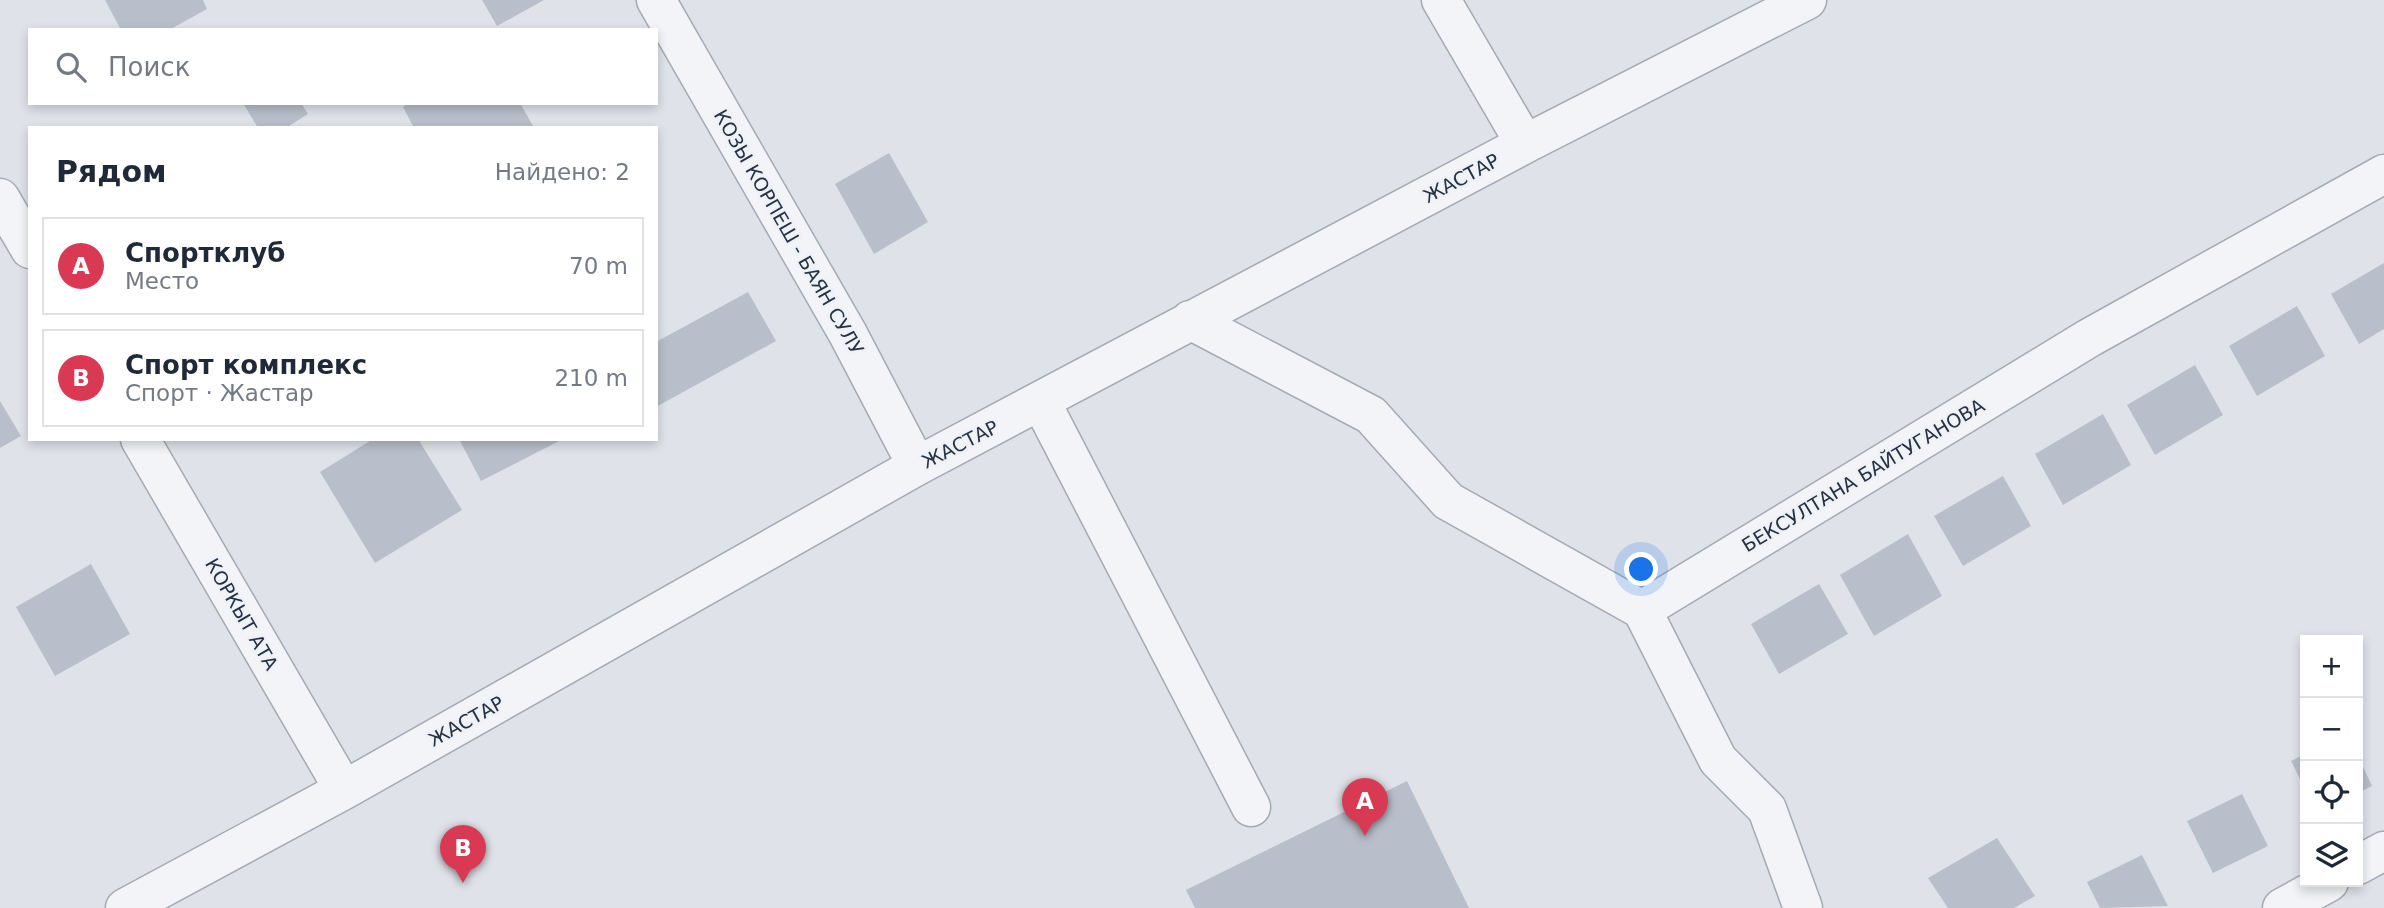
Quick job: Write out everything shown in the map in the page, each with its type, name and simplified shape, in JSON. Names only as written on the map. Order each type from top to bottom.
[{"type":"street","name":"КОЗЫ КОРПЕШ - БАЯН СУЛУ","points":[[656,0],[848,334],[917,466]]},
{"type":"street","points":[[1441,0],[1525,144]]},
{"type":"street","name":"ЖАСТАР","points":[[125,908],[344,790],[917,466],[1525,144],[1807,0]]},
{"type":"street","name":"БЕКСУЛТАНА БАЙТУГАНОВА","points":[[1642,610],[2089,338],[2384,174]]},
{"type":"street","points":[[0,198],[28,246]]},
{"type":"street","points":[[1190,320],[1371,415],[1448,501],[1642,610],[1718,760],[1767,808],[1803,908]]},
{"type":"street","points":[[1041,402],[1251,807]]},
{"type":"street","name":"КОРКЫТ АТА","points":[[141,441],[344,790]]},
{"type":"street","points":[[2363,863],[2384,851]]},
{"type":"street","points":[[2282,908],[2320,887]]},
{"type":"building","points":[[105,0],[203,0],[207,9],[173,28],[120,28]]},
{"type":"building","points":[[482,0],[544,0],[497,26]]},
{"type":"building","points":[[244,105],[302,105],[308,114],[289,126],[257,126]]},
{"type":"building","points":[[521,105],[533,126],[413,126],[403,107]]},
{"type":"building","points":[[889,153],[928,222],[874,254],[835,184]]},
{"type":"building","points":[[2384,263],[2384,329],[2359,344],[2331,294]]},
{"type":"building","points":[[748,292],[776,341],[658,406],[658,341]]},
{"type":"building","points":[[2297,306],[2325,356],[2257,396],[2229,346]]},
{"type":"building","points":[[2195,365],[2223,415],[2155,455],[2127,405]]},
{"type":"building","points":[[0,401],[21,436],[0,448]]},
{"type":"building","points":[[2103,414],[2131,465],[2063,505],[2035,454]]},
{"type":"building","points":[[370,441],[419,441],[462,510],[375,563],[320,472]]},
{"type":"building","points":[[460,441],[559,441],[481,481]]},
{"type":"building","points":[[2003,476],[2031,526],[1963,566],[1934,516]]},
{"type":"building","points":[[1908,534],[1942,596],[1874,636],[1840,575]]},
{"type":"building","points":[[91,564],[130,634],[55,676],[16,607]]},
{"type":"building","points":[[1819,584],[1848,634],[1779,674],[1751,624]]},
{"type":"building","points":[[2300,756],[2300,779],[2291,761]]},
{"type":"building","points":[[2363,767],[2372,786],[2363,790]]},
{"type":"building","points":[[1407,781],[1469,908],[1195,908],[1186,890]]},
{"type":"building","points":[[2242,794],[2268,846],[2213,873],[2187,821]]},
{"type":"building","points":[[1997,838],[2035,896],[2014,908],[1948,908],[1928,878]]},
{"type":"building","points":[[2142,855],[2168,906],[2100,908],[2087,882]]},
{"type":"place","name":"Спортклуб","points":[[1365,836]]},
{"type":"place","name":"Спорт комплекс","points":[[463,883]]}]
